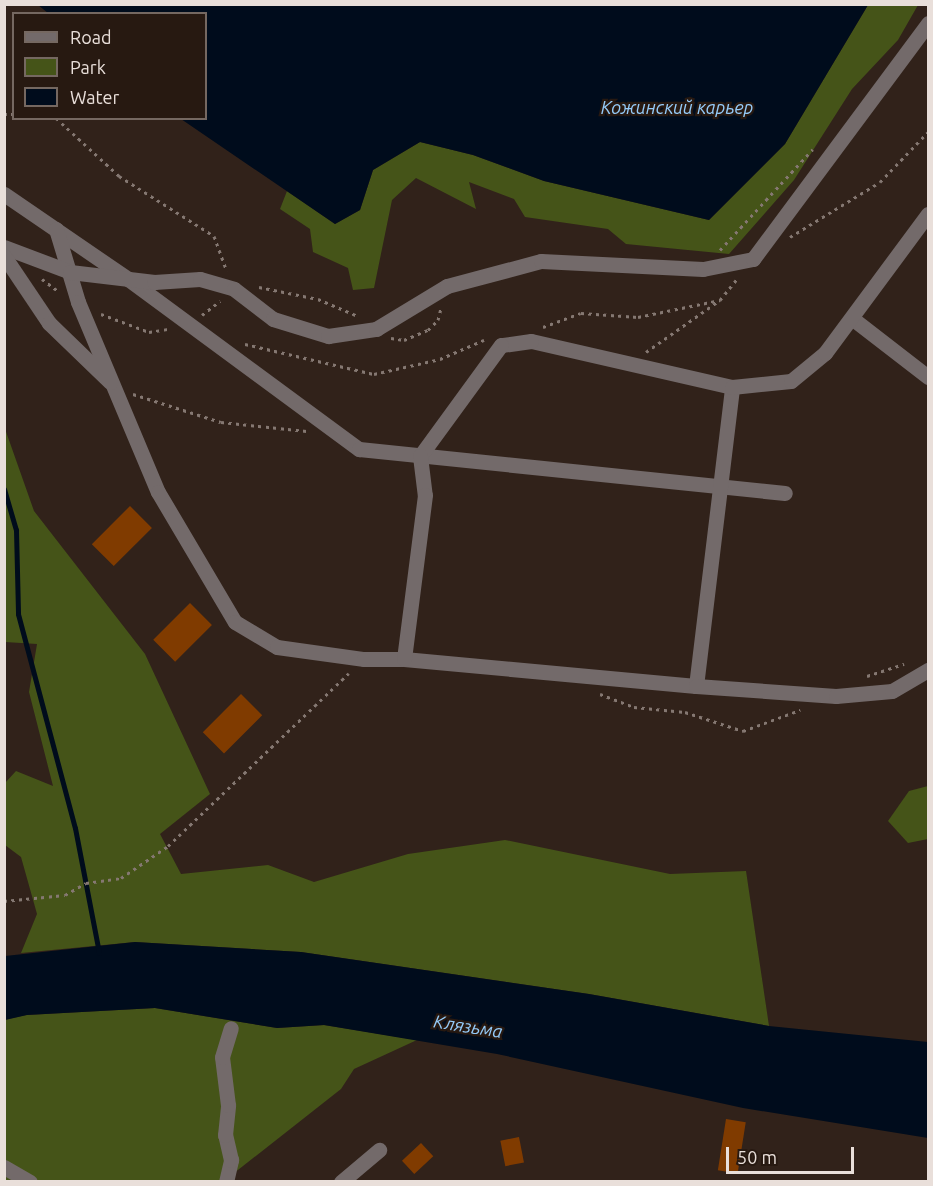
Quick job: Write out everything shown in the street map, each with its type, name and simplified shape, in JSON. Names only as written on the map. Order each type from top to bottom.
[{"type":"street","points":[[4,247],[70,272],[128,279],[200,279],[234,289],[273,319],[328,336],[376,329],[447,286],[541,261],[703,269],[753,258],[928,23]]},
{"type":"street","points":[[4,194],[128,279],[359,449],[785,493]]},
{"type":"street","points":[[404,659],[425,495],[420,456],[501,345],[531,340],[732,387],[791,381],[825,353],[853,319],[928,214]]},
{"type":"street","points":[[56,229],[78,302],[158,492],[235,622],[277,647],[363,659],[404,659],[696,686],[836,696],[892,691],[928,669]]},
{"type":"street","points":[[4,256],[49,323],[115,388]]},
{"type":"street","points":[[853,319],[928,377]]},
{"type":"street","points":[[696,686],[732,387]]},
{"type":"street","points":[[226,1182],[231,1160],[225,1135],[228,1105],[222,1057],[231,1028]]},
{"type":"street","points":[[341,1182],[379,1150]]},
{"type":"street","points":[[4,1167],[30,1182]]},
{"type":"path","points":[[58,120],[118,176],[214,236],[234,289]]},
{"type":"path","points":[[784,240],[880,182],[928,132]]},
{"type":"path","points":[[703,269],[819,143]]},
{"type":"path","points":[[630,364],[720,300],[753,258]]},
{"type":"path","points":[[39,277],[78,302],[149,332],[189,325],[234,289],[258,287],[318,299],[348,309],[376,329]]},
{"type":"path","points":[[540,327],[581,313],[638,317],[720,300]]},
{"type":"path","points":[[243,344],[374,374],[440,359],[495,338]]},
{"type":"path","points":[[115,388],[221,422],[298,433],[330,428]]},
{"type":"path","points":[[4,901],[64,895],[86,883],[121,878],[168,846],[217,795],[363,659]]},
{"type":"green space","points":[[868,5],[918,5],[898,40],[852,89],[794,180],[729,254],[626,244],[608,229],[525,217],[514,199],[469,182],[476,209],[416,178],[392,200],[374,288],[353,290],[348,268],[313,252],[310,229],[280,209],[287,191],[335,224],[360,210],[373,170],[420,142],[473,155],[544,181],[709,220],[785,144]]},
{"type":"green space","points":[[4,426],[34,511],[145,654],[210,794],[160,834],[181,874],[268,865],[314,882],[408,854],[505,840],[670,874],[746,871],[769,1026],[589,994],[301,952],[135,942],[21,953],[37,914],[21,857],[5,845],[5,783],[16,771],[53,786],[29,692],[37,644],[5,642]]},
{"type":"green space","points":[[928,786],[928,839],[908,843],[888,821],[909,791]]},
{"type":"green space","points":[[155,1008],[277,1028],[324,1025],[417,1040],[354,1069],[341,1089],[224,1181],[5,1181],[4,1020],[26,1015]]},
{"type":"water","name":"Кожинский карьер","points":[[38,5],[868,5],[785,144],[709,220],[544,181],[473,155],[420,142],[373,170],[360,210],[335,224],[182,120],[207,120],[207,12],[47,12]]},
{"type":"water","name":"Клязьма","points":[[135,942],[301,952],[589,994],[769,1026],[928,1042],[928,1138],[743,1108],[497,1054],[324,1025],[277,1028],[155,1008],[27,1015],[5,1020],[5,956]]},
{"type":"building","points":[[130,506],[152,528],[114,566],[92,544]]},
{"type":"building","points":[[190,603],[212,625],[175,662],[153,640]]},
{"type":"building","points":[[241,694],[262,715],[224,753],[203,732]]},
{"type":"building","points":[[726,1119],[746,1122],[738,1173],[718,1170]]},
{"type":"building","points":[[519,1137],[524,1163],[505,1166],[500,1141]]},
{"type":"building","points":[[421,1143],[433,1156],[414,1174],[402,1161]]},
{"type":"waterway","points":[[4,489],[16,530],[18,614],[75,828],[99,953]]}]
